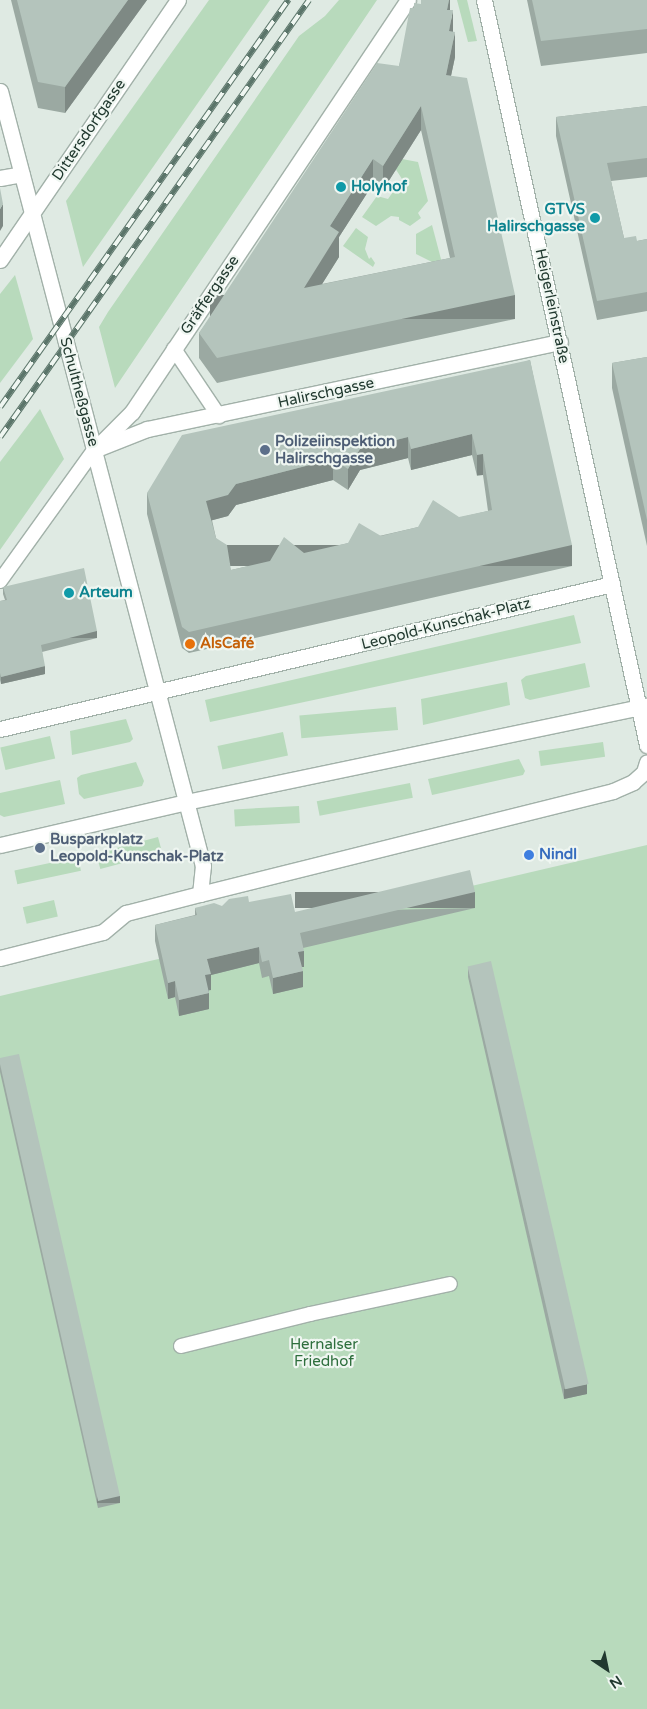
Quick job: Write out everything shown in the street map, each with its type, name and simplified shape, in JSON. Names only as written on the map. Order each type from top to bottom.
[{"type":"street","name":"Dittersdorfgasse","points":[[0,260],[178,0]]},
{"type":"street","name":"Gräffergasse","points":[[94,450],[132,412],[408,0]]},
{"type":"street","name":"Heigerleinstraße","points":[[484,0],[612,584]]},
{"type":"street","name":"Schultheßgasse","points":[[0,91],[158,693]]},
{"type":"street","points":[[0,178],[22,174]]},
{"type":"street","name":"Halirschgasse","points":[[94,450],[147,429],[219,416],[560,342]]},
{"type":"street","points":[[612,584],[643,706],[647,745]]},
{"type":"street","name":"Leopold-Kunschak-Platz","points":[[0,730],[612,584]]},
{"type":"street","points":[[158,693],[202,866],[200,894]]},
{"type":"street","points":[[0,845],[186,802],[643,706]]},
{"type":"street","points":[[0,958],[103,932],[126,914],[613,791],[633,782],[644,772],[647,762]]},
{"type":"lane","points":[[174,349],[219,416]]},
{"type":"lane","name":"Gräffergasse","points":[[0,581],[94,450]]},
{"type":"lane","points":[[181,1346],[310,1314],[450,1284]]},
{"type":"green space","points":[[209,0],[270,0],[83,267],[66,201]]},
{"type":"green space","points":[[339,0],[377,0],[115,388],[99,327],[299,36],[325,16]]},
{"type":"green space","points":[[457,0],[467,0],[477,41],[468,42]]},
{"type":"green space","points":[[402,159],[418,162],[428,201],[418,213],[421,218],[410,226],[399,220],[399,217],[391,216],[376,226],[362,217],[377,196],[388,199],[402,179],[395,168]]},
{"type":"green space","points":[[432,225],[442,263],[440,266],[416,254],[416,234]]},
{"type":"green space","points":[[356,228],[368,237],[365,249],[369,259],[371,257],[375,263],[373,267],[343,246]]},
{"type":"green space","points":[[15,275],[33,339],[0,383],[0,294]]},
{"type":"green space","points":[[40,409],[64,459],[0,550],[0,462]]},
{"type":"green space","points":[[574,615],[581,643],[210,722],[205,700]]},
{"type":"green space","points":[[585,663],[590,687],[530,700],[525,698],[521,680],[526,676]]},
{"type":"green space","points":[[507,682],[510,705],[423,725],[421,699]]},
{"type":"green space","points":[[396,707],[398,730],[301,738],[299,715]]},
{"type":"green space","points":[[126,719],[133,739],[130,742],[72,755],[70,731]]},
{"type":"green space","points":[[283,732],[288,755],[222,769],[217,746]]},
{"type":"green space","points":[[50,736],[55,758],[5,770],[0,747]]},
{"type":"green space","points":[[603,742],[605,757],[541,766],[539,751]]},
{"type":"green space","points":[[519,759],[525,771],[523,775],[432,795],[428,779]]},
{"type":"green space","points":[[136,762],[144,781],[142,786],[84,799],[79,794],[77,778],[81,775]]},
{"type":"green space","points":[[60,780],[65,804],[4,817],[0,815],[0,793]]},
{"type":"green space","points":[[410,783],[413,798],[320,816],[317,801]]},
{"type":"green space","points":[[299,806],[300,823],[235,826],[234,809]]},
{"type":"green space","points":[[158,837],[162,852],[100,869],[96,854]]},
{"type":"green space","name":"Hernalser Friedhof","points":[[647,845],[647,1709],[0,1709],[0,996]]},
{"type":"green space","points":[[78,857],[81,871],[17,884],[14,871]]},
{"type":"green space","points":[[54,900],[58,917],[27,924],[23,907]]},
{"type":"building","points":[[17,0],[128,0],[65,87],[38,82]]},
{"type":"building","points":[[421,0],[449,0],[447,10],[453,10],[449,31],[455,32],[446,75],[467,78],[515,295],[217,358],[199,333],[377,63],[399,66],[410,8],[414,8],[414,3],[421,4]],"holes":[[[421,106],[455,257],[304,288],[339,232],[330,226],[373,159],[383,166]]]},
{"type":"building","points":[[532,0],[647,0],[647,29],[541,41]]},
{"type":"building","name":"GTVS Halirschgasse","points":[[647,106],[647,158],[607,163],[624,238],[636,236],[637,241],[647,239],[647,292],[597,301],[556,117]]},
{"type":"building","points":[[0,188],[3,204],[0,209]]},
{"type":"building","points":[[647,357],[647,520],[612,363]]},
{"type":"building","points":[[530,360],[572,545],[189,632],[182,627],[147,493],[182,435]],"holes":[[[472,434],[477,455],[483,454],[492,510],[459,517],[433,500],[418,527],[381,536],[359,523],[348,543],[304,553],[284,537],[270,561],[231,570],[227,545],[216,538],[206,501],[228,495],[236,484],[333,459],[348,469],[360,449],[408,437],[411,449]]]},
{"type":"building","points":[[84,568],[97,631],[41,645],[45,666],[1,677],[0,601],[7,600],[3,587]]},
{"type":"building","points":[[470,870],[475,892],[300,933],[304,951],[298,952],[303,971],[273,978],[269,960],[262,962],[259,947],[207,959],[211,974],[205,975],[209,993],[179,1000],[175,981],[168,983],[155,925],[197,915],[195,908],[214,903],[222,906],[229,899],[248,896],[249,902],[291,894],[295,912]]},
{"type":"building","points":[[491,961],[589,1384],[565,1389],[468,966]]},
{"type":"building","points":[[19,1054],[120,1496],[98,1501],[0,1064],[0,1058]]},
{"type":"railway","points":[[0,407],[288,0]]},
{"type":"railway","points":[[0,437],[309,0]]},
{"type":"place","name":"Holyhof","points":[[341,187]]},
{"type":"place","name":"GTVS Halirschgasse","points":[[595,218]]},
{"type":"place","name":"Polizeiinspektion Halirschgasse","points":[[265,450]]},
{"type":"place","name":"Arteum","points":[[69,593]]},
{"type":"place","name":"AlsCafé","points":[[190,644]]},
{"type":"place","name":"Busparkplatz Leopold-Kunschak-Platz","points":[[40,848]]},
{"type":"place","name":"Nindl","points":[[529,855]]}]
